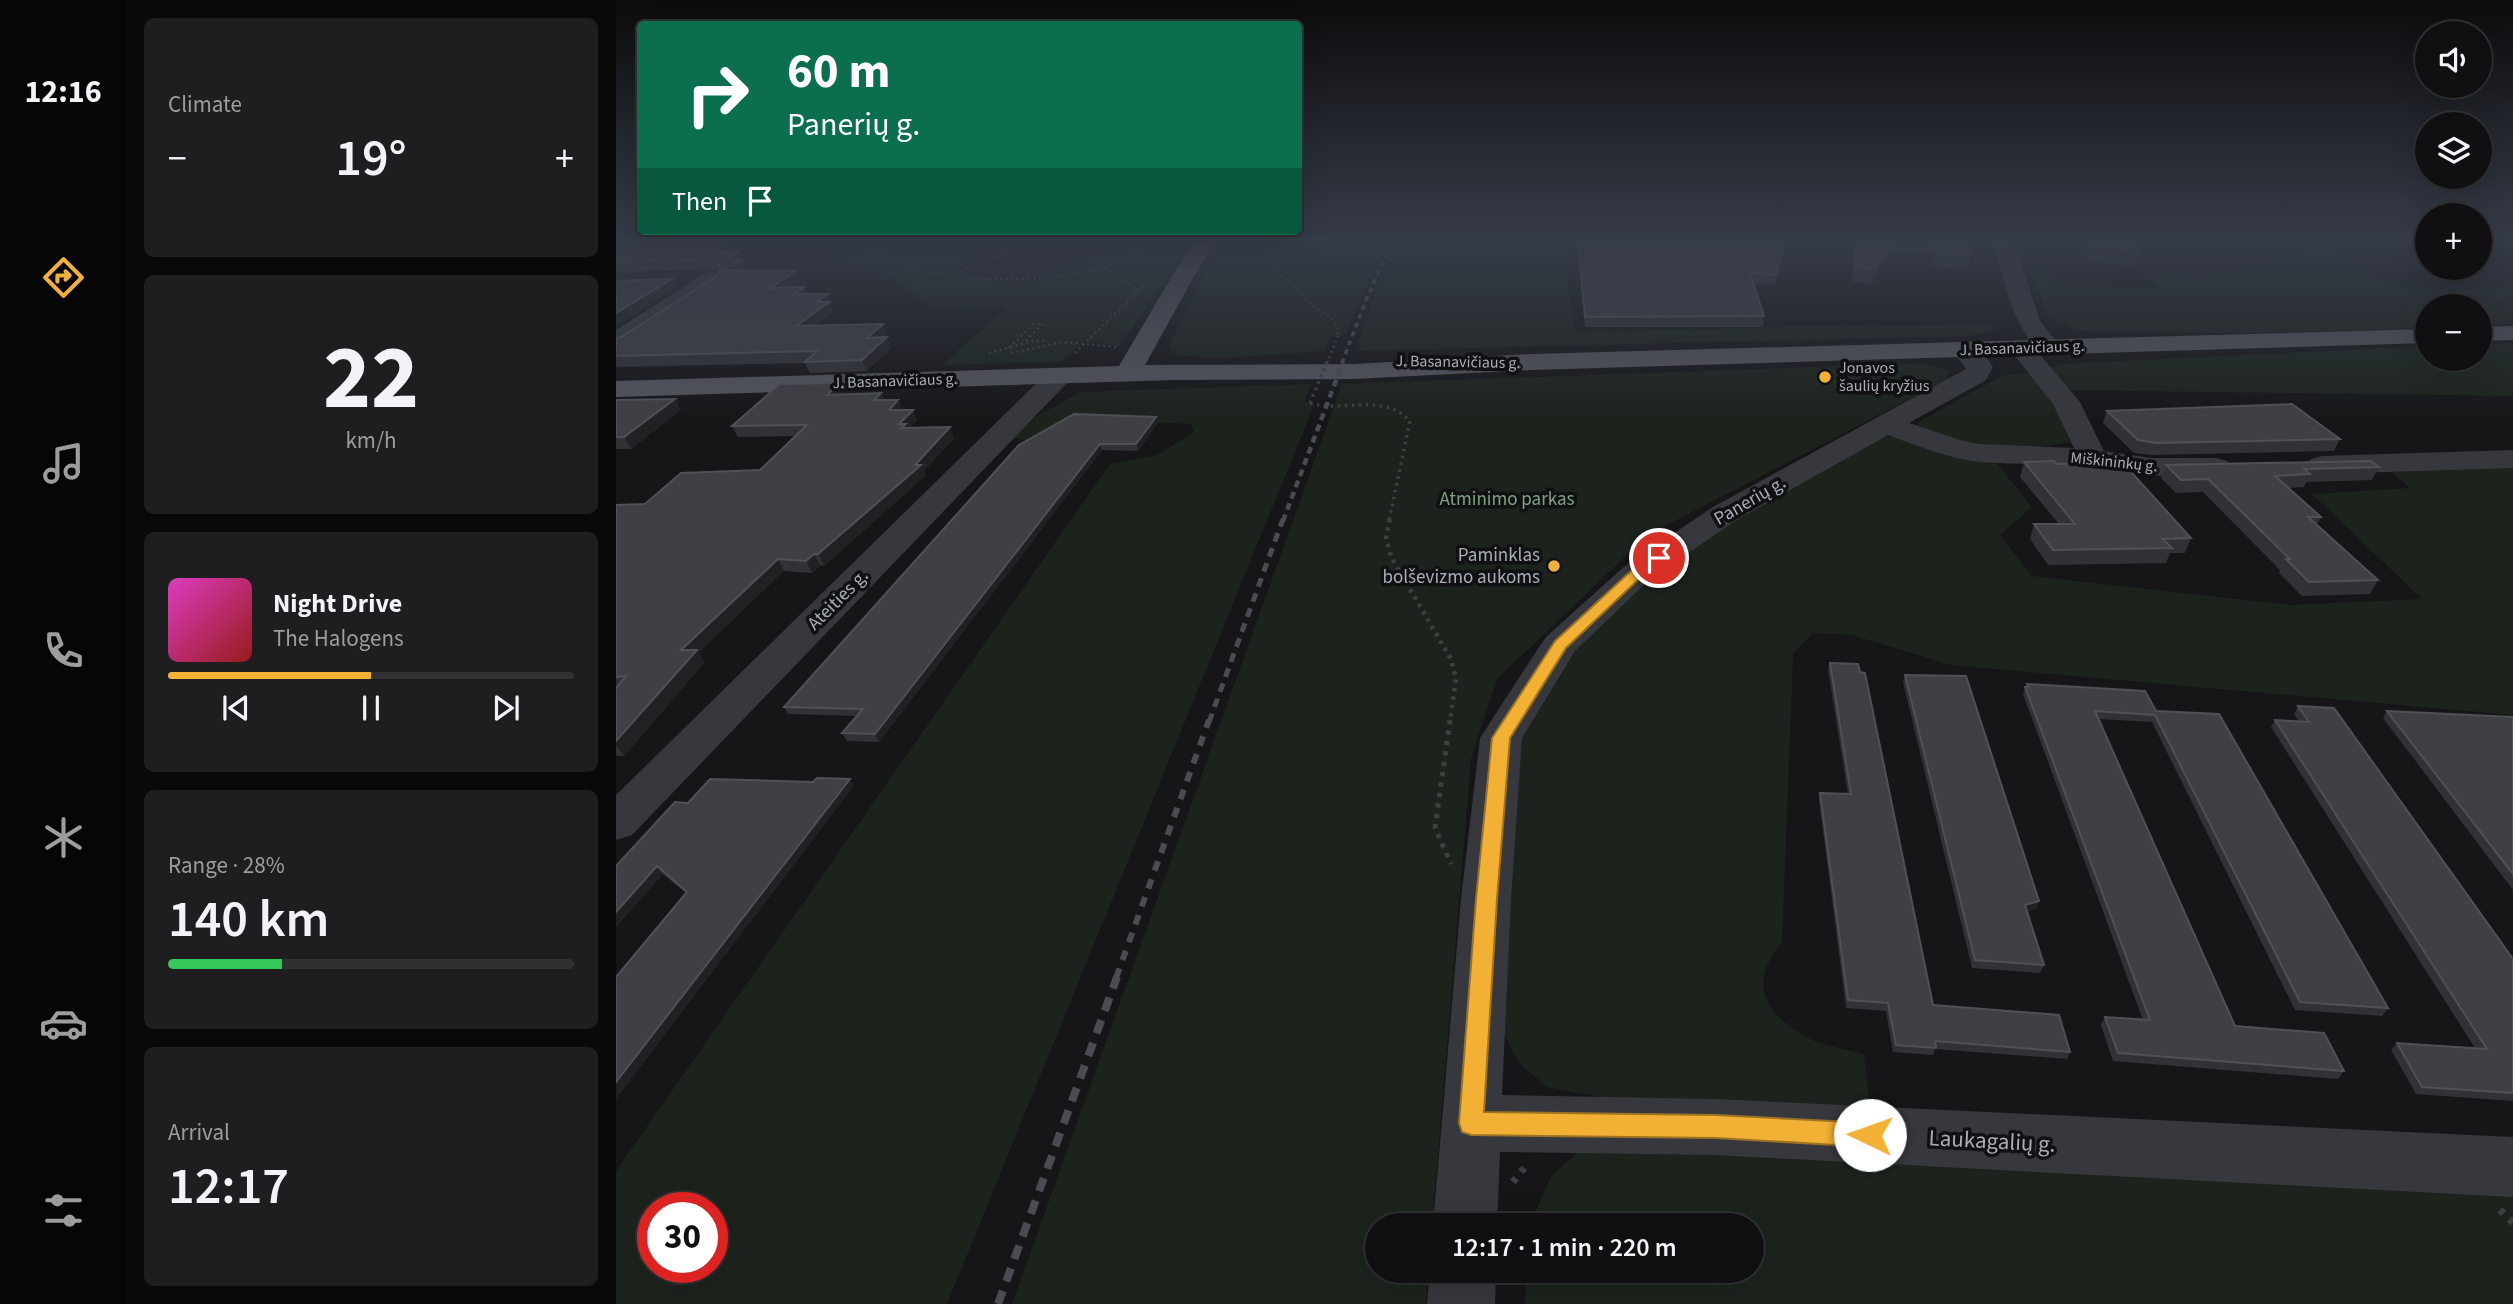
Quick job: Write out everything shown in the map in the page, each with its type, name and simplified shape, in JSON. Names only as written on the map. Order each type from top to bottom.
[{"type":"main road","points":[[1127,374],[1169,300]]},
{"type":"main road","points":[[2492,334],[2513,333]]},
{"type":"main road","name":"J. Basanavičiaus g.","points":[[616,389],[1175,372],[1231,374],[1432,369],[1532,362],[2415,336]]},
{"type":"street","points":[[616,341],[680,300]]},
{"type":"street","points":[[2022,300],[2029,322],[2049,347]]},
{"type":"street","points":[[2021,348],[2066,402],[2093,458]]},
{"type":"street","name":"Panerių g.","points":[[1466,1213],[1486,899],[1501,738],[1560,645],[1637,573],[1724,514],[1977,374],[1980,367],[1965,349]]},
{"type":"street","name":"Ateities g.","points":[[616,823],[636,782],[1045,377]]},
{"type":"street","name":"Miškininkų g.","points":[[1888,425],[1953,448],[1979,453],[2093,458],[2151,467],[2243,467]]},
{"type":"street","points":[[2296,466],[2513,459]]},
{"type":"street","name":"Laukagalių g.","points":[[1471,1123],[1716,1127],[2513,1167]]},
{"type":"street","points":[[1461,1304],[1462,1283]]},
{"type":"path","points":[[1045,377],[1041,365],[1063,364],[1132,300]]},
{"type":"path","points":[[1308,300],[1314,307],[1327,312],[1338,327],[1338,336],[1310,403],[1320,406],[1387,407],[1398,410],[1410,421],[1386,538],[1390,558],[1439,634],[1453,662],[1456,678],[1435,828],[1448,861],[1486,899]]},
{"type":"path","points":[[1008,348],[1033,324],[1043,324],[1008,359]]},
{"type":"path","points":[[985,355],[1022,345],[1055,341],[1088,342]]},
{"type":"path","points":[[992,358],[1055,341]]},
{"type":"green space","points":[[921,300],[1151,300],[1119,346],[1085,341],[1060,362],[942,365],[1007,307],[954,308]]},
{"type":"green space","points":[[1191,300],[1361,300],[1345,336],[1331,336],[1325,351],[1220,358],[1178,355],[1169,346]]},
{"type":"green space","points":[[1373,300],[1571,300],[1575,332],[1785,326],[1992,325],[1994,331],[1967,336],[1355,351]]},
{"type":"green space","points":[[2041,300],[2415,300],[2415,328],[2258,333],[2077,330],[2048,318]]},
{"type":"green space","points":[[2492,300],[2513,300],[2513,324],[2492,325]]},
{"type":"green space","points":[[2513,343],[2513,396],[2051,390],[2071,443],[2005,450],[1995,461],[2032,507],[2000,535],[2032,576],[2291,605],[2422,599],[2312,494],[2410,488],[2387,468],[2513,465],[2513,715],[1951,665],[1852,635],[1813,633],[1793,654],[1782,942],[1765,971],[1763,983],[1765,996],[1771,1007],[1791,1027],[1819,1043],[1864,1054],[1869,1099],[1855,1107],[1623,1101],[1547,1087],[1519,1063],[1501,1029],[1520,738],[1566,662],[1600,623],[1642,584],[1742,513],[1881,437],[1894,437],[1914,430],[1918,422],[2004,375],[2036,373],[2060,364],[2415,347],[2415,371],[2492,371],[2492,344]]},
{"type":"green space","name":"Atminimo parkas","points":[[1924,363],[1950,370],[1948,379],[1648,535],[1497,679],[1471,759],[1433,1213],[1365,1213],[1365,1283],[1427,1283],[1426,1304],[1012,1304],[1342,384]]},
{"type":"green space","points":[[1311,384],[1304,402],[1315,403],[947,1304],[616,1304],[616,1171],[1110,464],[1157,455],[1194,432],[1191,424],[1076,420],[1031,442],[1010,437],[1040,414],[1081,392]]},
{"type":"green space","points":[[1726,1148],[2513,1192],[2513,1304],[1525,1304],[1526,1283],[1764,1283],[1764,1213],[1535,1213],[1551,1176],[1582,1149]]},
{"type":"building","points":[[616,300],[638,300],[616,313]]},
{"type":"building","points":[[679,300],[819,300],[816,302],[829,302],[796,326],[883,324],[867,338],[887,337],[862,360],[805,362],[817,351],[616,356],[616,338]]},
{"type":"building","points":[[1583,300],[1759,300],[1764,316],[1585,317]]},
{"type":"building","points":[[840,383],[827,395],[881,393],[874,400],[898,400],[889,410],[913,410],[899,424],[906,424],[901,428],[950,427],[915,465],[921,465],[818,554],[806,561],[778,559],[681,650],[697,650],[616,741],[616,688],[626,676],[616,677],[616,505],[645,504],[681,473],[760,470],[807,425],[732,426],[780,384]]},
{"type":"building","points":[[675,399],[624,437],[616,437],[616,400]]},
{"type":"building","points":[[2292,404],[2340,439],[2156,443],[2138,440],[2107,411]]},
{"type":"building","points":[[1074,414],[1156,417],[1136,444],[1100,444],[875,734],[842,733],[863,709],[784,707],[1019,445]]},
{"type":"building","points":[[2054,461],[2057,464],[2122,462],[2191,538],[2163,539],[2172,548],[2053,550],[2034,524],[2075,524],[2024,462]]},
{"type":"building","points":[[2371,461],[2379,467],[2304,469],[2310,474],[2275,476],[2321,517],[2308,517],[2378,580],[2309,582],[2286,559],[2290,559],[2208,479],[2181,480],[2166,465]]},
{"type":"building","points":[[1830,663],[1858,664],[1860,672],[1865,673],[1933,1005],[2059,1015],[2070,1052],[1935,1041],[1936,1048],[1896,1045],[1888,1003],[1848,1000],[1820,793],[1851,794]]},
{"type":"building","points":[[1905,675],[1966,676],[2039,901],[2025,905],[2044,965],[1975,960]]},
{"type":"building","points":[[2027,684],[2145,691],[2156,711],[2219,714],[2388,1008],[2300,1002],[2155,715],[2095,711],[2235,1026],[2324,1033],[2344,1071],[2118,1053],[2105,1017],[2150,1020],[2025,687],[2028,687]]},
{"type":"building","points":[[2298,706],[2334,708],[2513,959],[2513,1093],[2422,1087],[2397,1043],[2487,1049],[2275,720],[2309,722]]},
{"type":"building","points":[[2387,711],[2513,717],[2513,874]]},
{"type":"building","points":[[817,778],[850,779],[616,1082],[616,977],[687,892],[657,866],[616,912],[616,866],[675,802],[688,803],[710,779],[813,782]]},
{"type":"railway","points":[[1342,363],[1366,300]]},
{"type":"railway","points":[[1283,521],[1343,362]]},
{"type":"railway","points":[[1209,722],[1283,519]]},
{"type":"railway","points":[[1116,978],[1209,720]]},
{"type":"railway","points":[[998,1304],[1117,977]]},
{"type":"place","name":"Jonavos šaulių kryžius","points":[[1825,377]]},
{"type":"place","name":"Paminklas bolševizmo aukoms","points":[[1554,566]]},
{"type":"route","points":[[1659,558],[1637,573],[1560,645],[1501,738],[1486,899],[1471,1123],[1716,1127],[1870,1135]]}]
